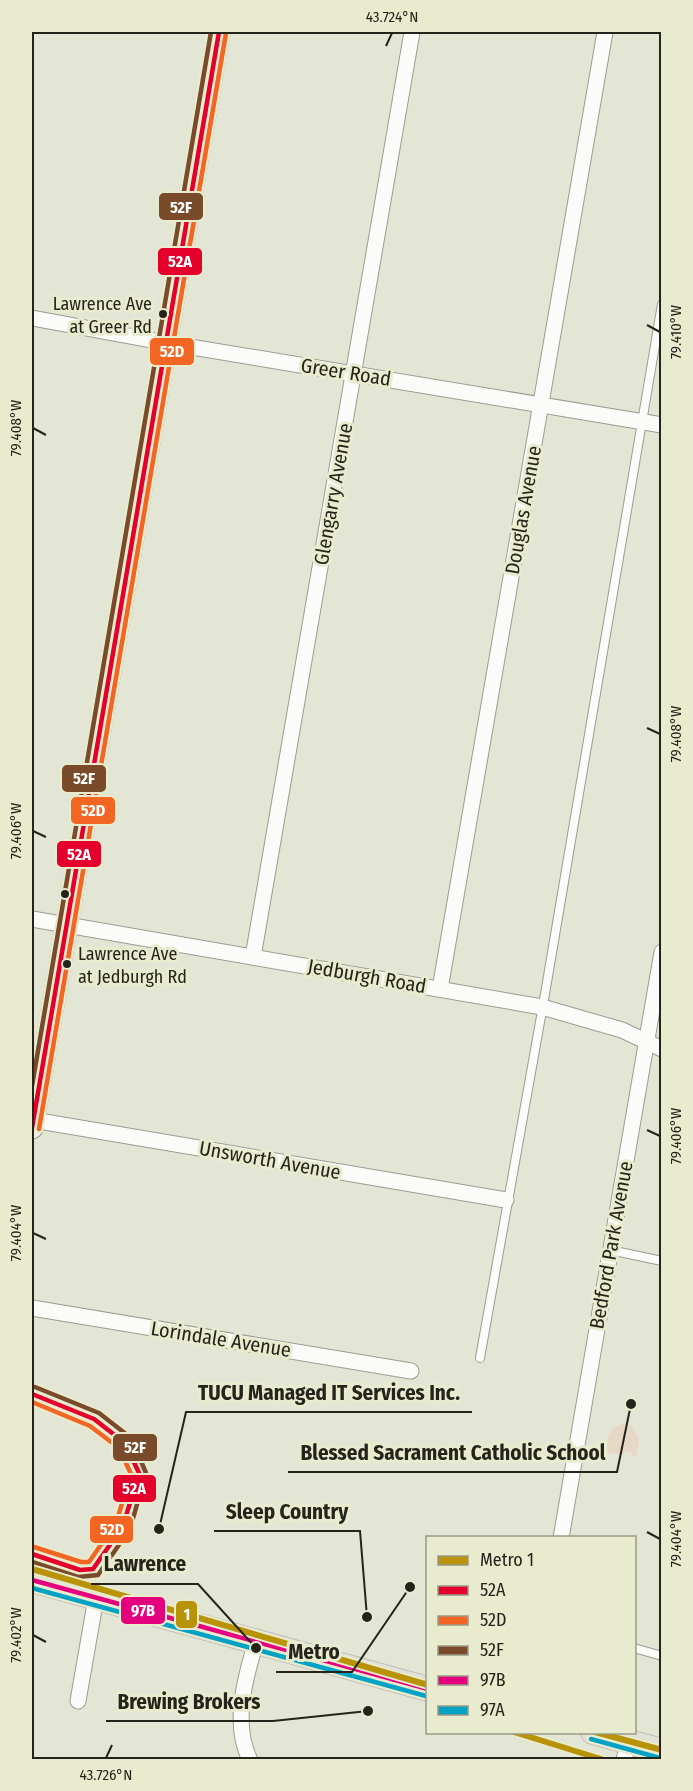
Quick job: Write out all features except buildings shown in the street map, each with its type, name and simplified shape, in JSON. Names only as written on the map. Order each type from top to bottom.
[{"type":"main road","points":[[32,1124],[68,925],[95,746],[167,343],[219,32]]},
{"type":"main road","points":[[32,1580],[426,1688]]},
{"type":"main road","points":[[596,1734],[626,1751],[662,1751]]},
{"type":"street","name":"Glengarry Avenue","points":[[253,957],[412,32]]},
{"type":"street","name":"Douglas Avenue","points":[[440,988],[605,32]]},
{"type":"street","name":"Greer Road","points":[[32,318],[167,343],[662,425]]},
{"type":"street","name":"Jedburgh Road","points":[[32,919],[542,1007],[602,1023],[662,1049]]},
{"type":"street","name":"Bedford Park Avenue","points":[[561,1536],[662,952]]},
{"type":"street","name":"Unsworth Avenue","points":[[32,1124],[506,1200]]},
{"type":"street","name":"Lorindale Avenue","points":[[32,1308],[411,1371]]},
{"type":"street","points":[[78,1701],[96,1598]]},
{"type":"street","points":[[250,1760],[241,1729],[246,1678],[256,1642]]},
{"type":"lane","points":[[480,1358],[662,304]]},
{"type":"lane","points":[[610,1250],[662,1261]]},
{"type":"lane","points":[[636,1649],[662,1656]]},
{"type":"shaded area","points":[[626,1423],[632,1426],[639,1440],[636,1456],[632,1456],[632,1452],[624,1451],[623,1455],[606,1452],[612,1429]]},
{"type":"metro line","name":"1","points":[[32,1569],[426,1684]]},
{"type":"metro line","name":"1","points":[[520,1734],[604,1760]]},
{"type":"metro line","name":"1","points":[[602,1734],[662,1750]]},
{"type":"transit line","name":"52F","points":[[32,1086],[211,32]]},
{"type":"transit line","name":"52A","points":[[32,1128],[219,32]]},
{"type":"transit line","name":"52D","points":[[39,1129],[226,33]]},
{"type":"transit line","name":"52F","points":[[32,1562],[78,1577],[98,1575],[130,1529],[146,1473],[131,1438],[99,1413],[35,1387]]},
{"type":"transit line","name":"52A","points":[[32,1394],[94,1419],[125,1443],[139,1473],[123,1526],[93,1569],[80,1570],[32,1554]]},
{"type":"transit line","name":"52D","points":[[32,1402],[90,1426],[119,1448],[131,1474],[116,1523],[89,1562],[81,1562],[34,1547]]},
{"type":"transit line","name":"97B","points":[[32,1580],[426,1688]]},
{"type":"transit line","name":"97A","points":[[32,1588],[426,1696]]},
{"type":"transit line","name":"97B","points":[[602,1734],[662,1751]]},
{"type":"transit line","name":"97A","points":[[591,1739],[660,1758]]},
{"type":"place","name":"Lawrence Ave at Greer Rd","points":[[163,314]]},
{"type":"place","name":"Lawrence Ave at Jedburgh Rd","points":[[67,964]]},
{"type":"place","name":"Blessed Sacrament Catholic School","points":[[631,1404]]},
{"type":"place","name":"TUCU Managed IT Services Inc.","points":[[159,1529]]},
{"type":"place","name":"Metro","points":[[410,1587]]},
{"type":"place","name":"Sleep Country","points":[[367,1617]]},
{"type":"place","name":"Lawrence","points":[[256,1648]]},
{"type":"place","name":"Brewing Brokers","points":[[368,1711]]}]
